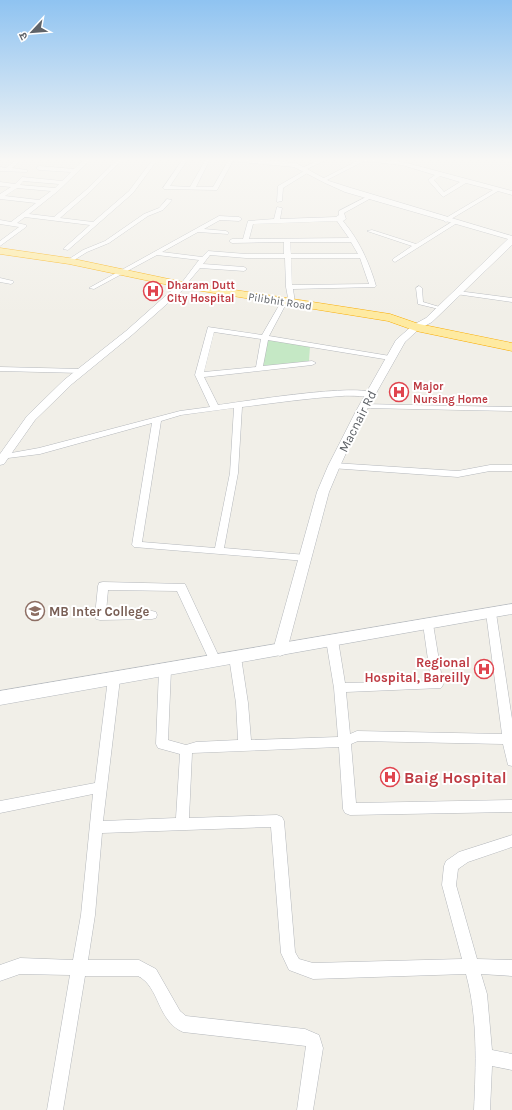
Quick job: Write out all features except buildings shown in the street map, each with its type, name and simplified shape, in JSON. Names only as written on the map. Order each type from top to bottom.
[{"type":"highway","points":[[0,252],[68,261],[119,274]]},
{"type":"highway","points":[[0,252],[119,274]]},
{"type":"highway","name":"Pilibhit Road","points":[[119,274],[182,287],[390,318],[416,327],[512,347]]},
{"type":"main road","points":[[0,698],[512,609]]},
{"type":"street","points":[[12,224],[29,211]]},
{"type":"street","points":[[55,219],[65,211]]},
{"type":"street","points":[[66,249],[110,211]]},
{"type":"street","points":[[68,261],[85,251],[107,242],[146,215],[156,211]]},
{"type":"street","points":[[277,221],[278,211]]},
{"type":"street","points":[[289,287],[373,286],[368,268],[354,240],[340,217],[340,212],[342,211]]},
{"type":"street","points":[[416,211],[512,239]]},
{"type":"street","points":[[446,220],[461,211]]},
{"type":"street","points":[[24,215],[96,224]]},
{"type":"street","points":[[246,241],[250,222],[340,217]]},
{"type":"street","points":[[92,288],[219,218],[239,219]]},
{"type":"street","points":[[0,222],[24,226],[0,244]]},
{"type":"street","points":[[395,260],[455,222]]},
{"type":"street","points":[[198,230],[226,233]]},
{"type":"street","points":[[370,231],[417,246]]},
{"type":"street","name":"Macnair Rd","points":[[280,650],[306,558],[322,492],[364,406],[390,358],[401,340],[416,327],[429,320],[512,239]]},
{"type":"street","points":[[232,241],[354,240]]},
{"type":"street","points":[[259,369],[265,337],[286,303],[289,287],[287,241]]},
{"type":"street","points":[[157,253],[204,259]]},
{"type":"street","points":[[1,459],[31,418],[81,371],[182,287],[200,266],[208,253],[288,257],[362,256]]},
{"type":"street","points":[[200,266],[244,269]]},
{"type":"street","points":[[0,280],[11,282]]},
{"type":"street","points":[[419,288],[420,302],[423,305],[441,309]]},
{"type":"street","points":[[458,293],[512,300]]},
{"type":"street","points":[[215,408],[199,375],[211,329],[390,358]]},
{"type":"street","points":[[199,375],[312,363]]},
{"type":"street","points":[[0,369],[81,371]]},
{"type":"street","points":[[1,459],[40,451],[180,413],[315,396],[350,393],[371,394]]},
{"type":"street","points":[[219,551],[234,473],[238,405]]},
{"type":"street","points":[[364,406],[512,409]]},
{"type":"street","points":[[157,419],[137,545],[306,558]]},
{"type":"street","points":[[334,466],[458,474],[490,468],[512,468]]},
{"type":"street","points":[[152,615],[100,616],[103,586],[181,587],[215,661]]},
{"type":"street","points":[[491,613],[512,761]]},
{"type":"street","points":[[340,688],[437,685],[428,624]]},
{"type":"street","points":[[332,640],[340,688],[350,809],[512,806]]},
{"type":"street","points":[[235,657],[242,703],[245,746]]},
{"type":"street","points":[[165,670],[162,744],[186,750],[196,748],[344,742],[357,736],[509,739]]},
{"type":"street","points":[[55,1110],[88,915],[96,827],[114,679]]},
{"type":"street","points":[[182,823],[186,750]]},
{"type":"street","points":[[0,807],[102,787]]},
{"type":"street","points":[[96,827],[277,821],[288,953],[294,965],[313,971],[472,966],[512,968]]},
{"type":"street","points":[[482,1110],[484,1057],[480,994],[449,885],[451,866],[464,857],[512,842]]},
{"type":"street","points":[[0,974],[20,966],[139,968],[151,974],[174,1017],[183,1024],[306,1037],[313,1041],[315,1048],[305,1110]]},
{"type":"street","points":[[484,1057],[512,1062]]},
{"type":"green space","points":[[266,339],[310,346],[309,361],[262,367]]},
{"type":"place","name":"Dharam Dutt City Hospital","points":[[153,291]]},
{"type":"place","name":"Major Nursing Home","points":[[399,392]]},
{"type":"place","name":"MB Inter College","points":[[35,611]]},
{"type":"place","name":"Regional Hospital, Bareilly","points":[[484,669]]},
{"type":"place","name":"Baig Hospital","points":[[390,777]]}]
